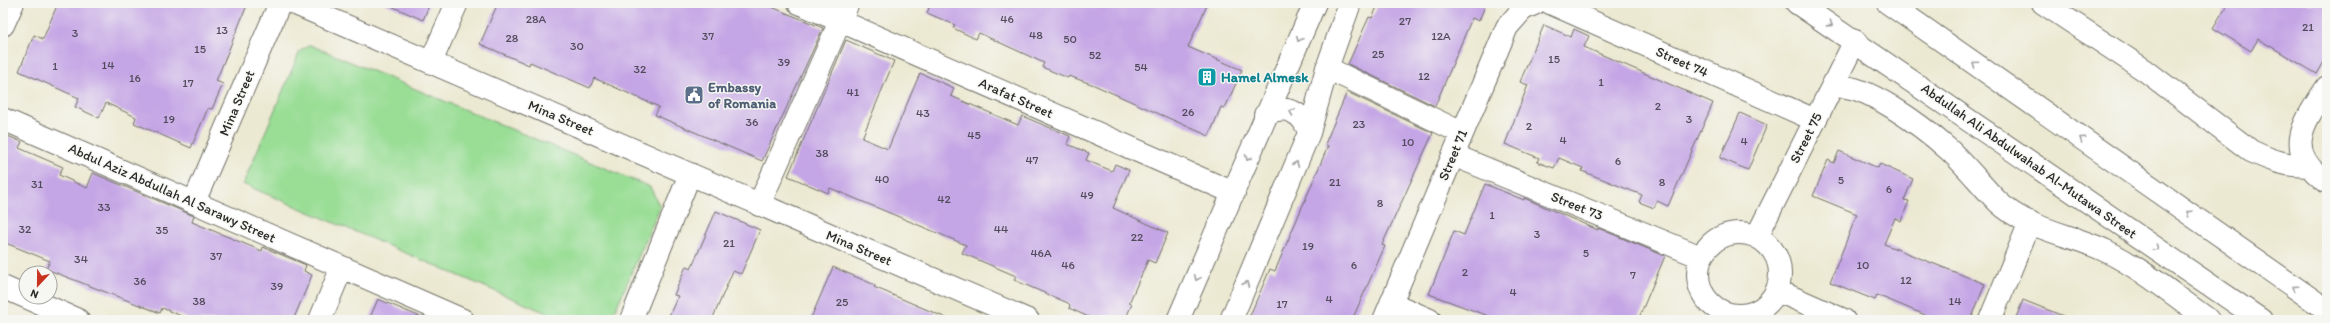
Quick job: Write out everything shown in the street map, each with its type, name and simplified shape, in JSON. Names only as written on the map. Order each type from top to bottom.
[{"type":"street","points":[[3,25],[13,3]]},
{"type":"street","name":"Mina Street","points":[[194,202],[280,3]]},
{"type":"street","name":"Mina Street","points":[[293,3],[1028,320]]},
{"type":"street","points":[[431,62],[457,3]]},
{"type":"street","name":"Arafat Street","points":[[798,3],[844,12],[1234,193]]},
{"type":"street","points":[[1178,320],[1234,193],[1265,115],[1314,3]]},
{"type":"street","points":[[1231,320],[1309,133],[1327,68],[1350,3]]},
{"type":"street","name":"Street 71","points":[[1388,312],[1507,27],[1522,9],[1536,3]]},
{"type":"street","name":"Street 74","points":[[1550,3],[1815,120]]},
{"type":"street","name":"Abdullah Ali Abdulwahab Al-Mutawa Street","points":[[1797,3],[1855,41],[2261,320]]},
{"type":"street","points":[[1888,3],[2327,310]]},
{"type":"street","points":[[2042,3],[2146,71],[2251,150],[2270,160],[2288,166],[2308,166]]},
{"type":"street","points":[[759,205],[844,12]]},
{"type":"street","name":"Street 75","points":[[1757,236],[1855,41]]},
{"type":"street","points":[[1327,68],[1462,133]]},
{"type":"street","points":[[1831,89],[1835,86],[1853,88],[1882,100],[1926,130],[1949,150],[2000,204],[2030,222],[2103,250],[2124,260],[2209,320]]},
{"type":"street","points":[[2327,87],[2307,119],[2301,134],[2301,154],[2308,166],[2327,182]]},
{"type":"street","points":[[1265,115],[1282,109],[1292,111],[1300,116],[1306,124],[1309,133]]},
{"type":"street","name":"Abdul Aziz Abdullah Al Sarawy Street","points":[[3,119],[463,320]]},
{"type":"street","name":"Street 73","points":[[1453,155],[1701,257]]},
{"type":"street","points":[[631,320],[690,174]]},
{"type":"street","points":[[1990,320],[2030,222]]},
{"type":"street","points":[[1741,233],[1757,236],[1770,246],[1778,259],[1781,275],[1778,291],[1768,304],[1755,313],[1738,316],[1721,316],[1709,303],[1700,289],[1698,273],[1701,257],[1711,244],[1724,235],[1741,233]]},
{"type":"street","points":[[320,320],[342,267]]},
{"type":"street","points":[[3,287],[78,320]]},
{"type":"street","points":[[1778,291],[1844,320]]},
{"type":"street","points":[[1388,312],[1430,320]]},
{"type":"green space","points":[[310,45],[650,187],[660,207],[611,320],[563,320],[243,184],[300,51]]},
{"type":"building","points":[[58,3],[248,3],[216,81],[223,84],[212,109],[208,108],[191,148],[134,123],[136,117],[106,103],[99,118],[75,107],[79,98],[19,71],[34,35],[43,39]]},
{"type":"building","points":[[384,3],[430,3],[423,20]]},
{"type":"building","points":[[498,3],[762,3],[823,28],[762,161],[655,115],[659,107],[594,78],[590,88],[530,62],[529,65],[480,44]]},
{"type":"building","points":[[931,3],[1208,3],[1188,47],[1242,70],[1225,108],[1221,107],[1209,136],[1094,85],[1069,76],[1068,78],[1042,67],[1044,63],[979,33],[976,39],[953,28],[955,25],[927,13]]},
{"type":"building","points":[[1379,3],[1486,3],[1479,21],[1472,18],[1435,106],[1348,64],[1369,17],[1372,18]]},
{"type":"building","points":[[2228,3],[2327,3],[2327,57],[2317,74],[2258,39],[2251,51],[2213,28]]},
{"type":"building","points":[[1544,25],[1571,37],[1574,29],[1589,36],[1584,47],[1713,103],[1668,206],[1657,201],[1654,208],[1639,202],[1642,195],[1582,171],[1583,168],[1559,158],[1554,168],[1537,162],[1539,158],[1505,144],[1528,85],[1520,82]]},
{"type":"building","points":[[846,40],[894,61],[862,138],[888,149],[920,73],[954,88],[951,96],[1018,125],[1022,116],[1070,136],[1067,144],[1089,153],[1086,160],[1112,171],[1115,164],[1129,170],[1113,208],[1168,233],[1155,263],[1148,260],[1129,303],[1132,304],[1125,320],[1095,320],[1069,308],[1070,305],[1068,303],[1014,280],[1016,276],[962,253],[966,245],[830,188],[828,193],[788,176]]},
{"type":"building","points":[[1347,92],[1433,133],[1382,245],[1385,246],[1352,320],[1248,320],[1270,269],[1275,271],[1328,146],[1325,144]]},
{"type":"building","points":[[1740,113],[1767,125],[1748,170],[1720,158]]},
{"type":"building","points":[[3,134],[22,142],[19,148],[63,167],[59,175],[87,188],[93,173],[194,216],[192,222],[262,251],[263,247],[306,265],[304,271],[312,275],[294,318],[288,316],[286,320],[191,320],[162,308],[160,313],[58,274],[58,265],[48,265],[50,261],[3,242]]},
{"type":"building","points":[[1839,151],[1878,168],[1880,164],[1913,179],[1904,200],[1909,201],[1901,221],[1895,218],[1884,244],[1985,284],[1971,320],[1923,320],[1925,315],[1877,295],[1875,300],[1830,282],[1857,214],[1813,196],[1828,160],[1834,163]]},
{"type":"building","points":[[1485,184],[1524,200],[1524,198],[1598,230],[1598,228],[1665,256],[1638,320],[1499,320],[1429,294],[1454,231],[1464,235]]},
{"type":"building","points":[[716,211],[760,230],[741,274],[733,271],[712,320],[667,320],[678,296],[674,295],[686,266],[691,269]]},
{"type":"building","points":[[833,267],[875,285],[874,287],[951,320],[810,320]]},
{"type":"building","points":[[378,299],[428,320],[369,320]]},
{"type":"building","points":[[2023,300],[2071,319],[2071,320],[2015,320]]},
{"type":"place","name":"Hamel Almesk","points":[[1207,77]]},
{"type":"place","name":"Embassy of Romania","points":[[694,95]]}]
